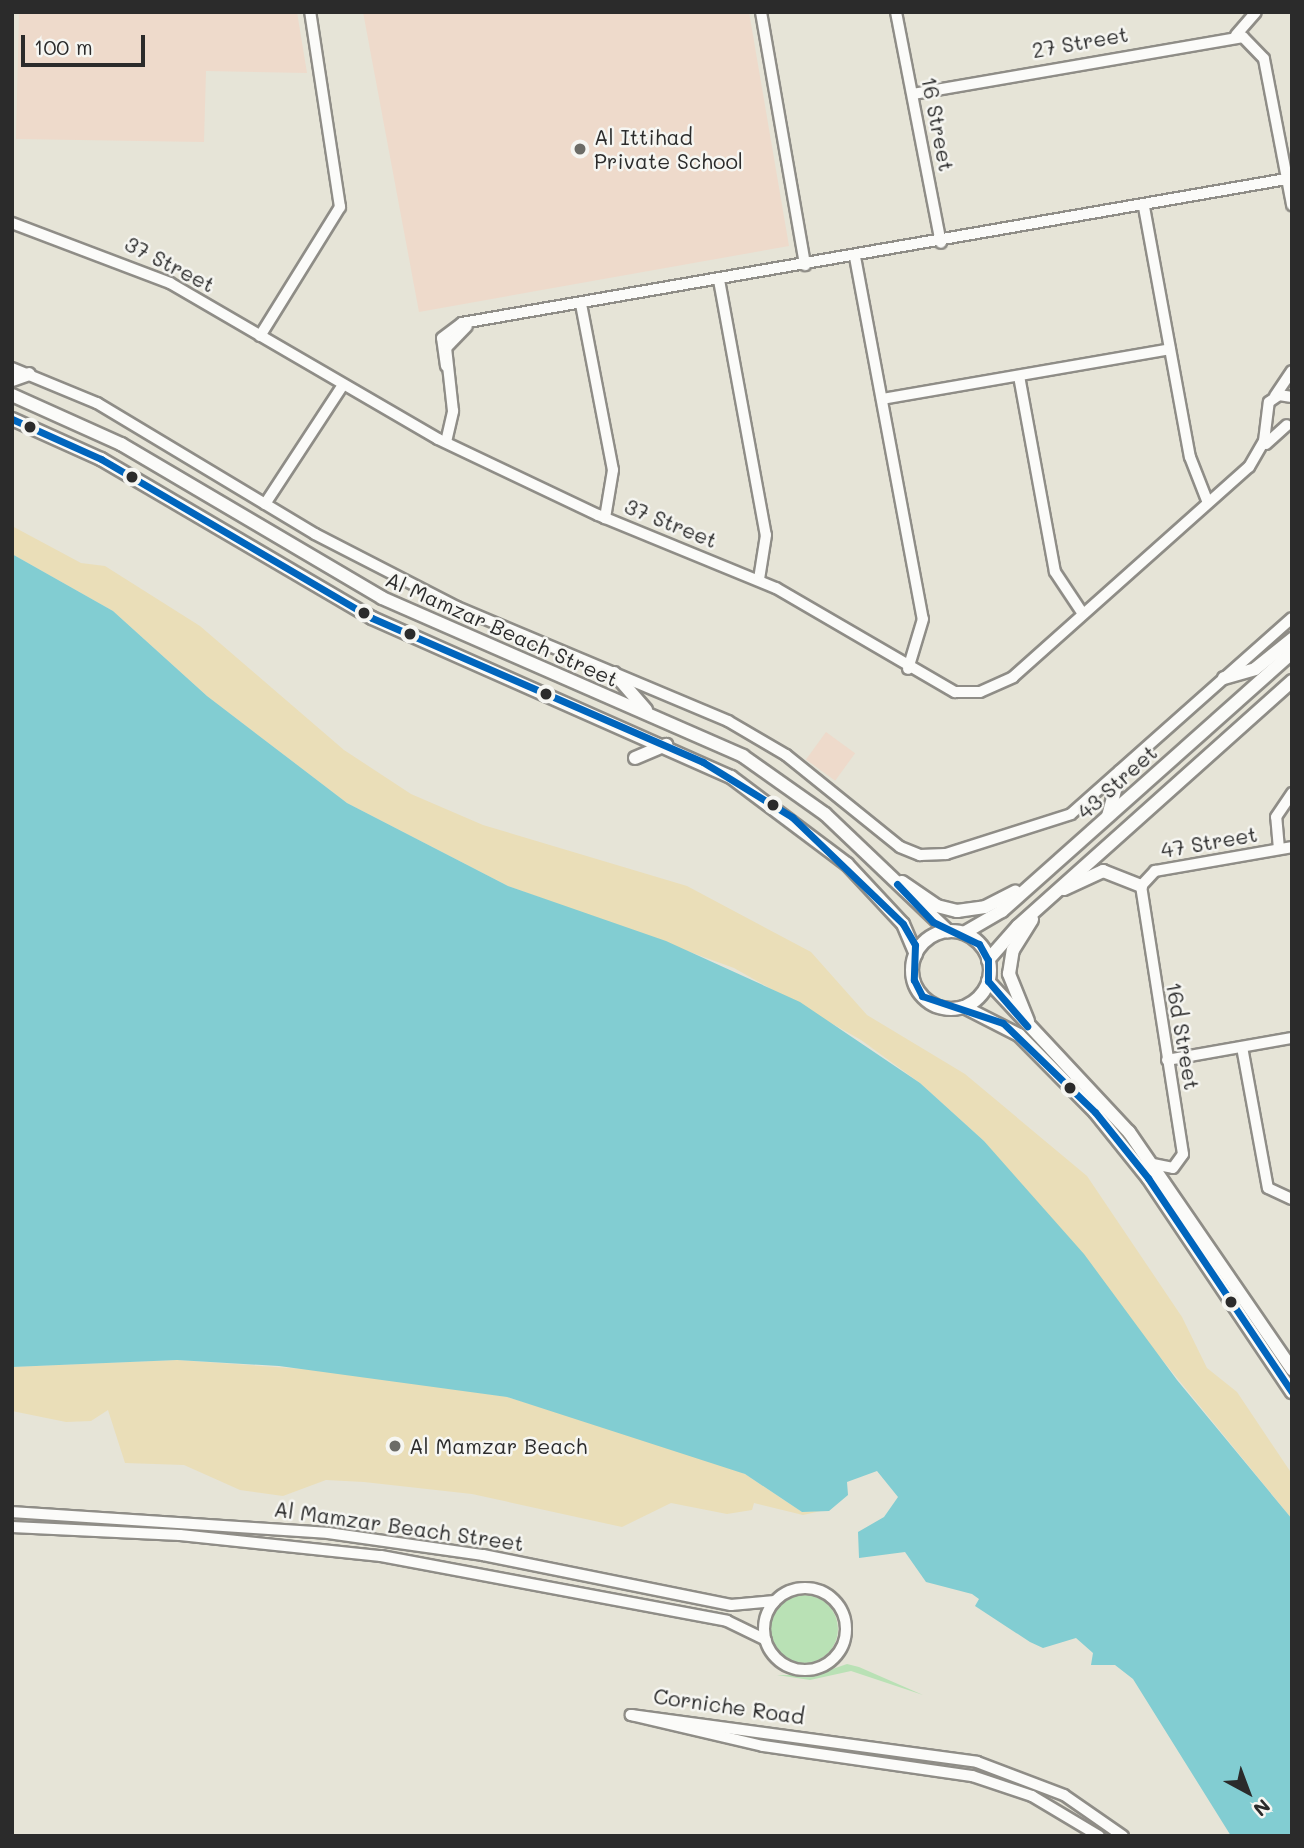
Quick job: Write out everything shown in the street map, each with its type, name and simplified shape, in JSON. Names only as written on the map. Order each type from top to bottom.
[{"type":"main road","points":[[12,380],[29,374]]},
{"type":"main road","name":"Al Mamzar Beach Street","points":[[12,395],[121,444],[394,604],[646,710],[764,769],[880,866],[948,931]]},
{"type":"main road","name":"Al Mamzar Beach Street","points":[[12,419],[113,465],[372,618],[666,745],[752,789],[811,832],[889,907],[916,954]]},
{"type":"main road","points":[[1224,678],[1255,669],[1292,639]]},
{"type":"main road","name":"43 Street","points":[[964,933],[985,925],[1292,653]]},
{"type":"main road","points":[[614,673],[646,710]]},
{"type":"main road","name":"43 Street","points":[[988,960],[1053,894],[1292,681]]},
{"type":"main road","points":[[635,758],[666,745]]},
{"type":"main road","points":[[1108,816],[1119,772]]},
{"type":"main road","points":[[880,866],[930,902],[957,911],[985,908],[1039,878]]},
{"type":"main road","points":[[1036,1033],[1014,997],[1009,966],[1016,942],[1053,894],[1102,871],[1141,886]]},
{"type":"main road","points":[[1292,1369],[1286,1354],[1153,1164],[988,981],[988,960],[964,933],[948,931],[932,937],[916,954],[914,981],[922,996],[946,1009],[964,1007],[1019,1035],[1095,1112],[1148,1178],[1292,1392]]},
{"type":"main road","points":[[964,1007],[988,981]]},
{"type":"street","points":[[264,338],[334,222],[341,198],[310,12]]},
{"type":"street","points":[[761,12],[805,265]]},
{"type":"street","name":"16 Street","points":[[896,12],[941,243]]},
{"type":"street","points":[[1254,17],[1236,35],[1254,43],[1265,59],[1292,205]]},
{"type":"street","points":[[1254,17],[1254,43]]},
{"type":"street","name":"27 Street","points":[[913,94],[1236,35]]},
{"type":"street","points":[[442,440],[450,426],[446,366],[440,347],[446,330],[481,321],[1287,183]]},
{"type":"street","points":[[1144,206],[1170,349],[1199,484],[1211,500]]},
{"type":"street","name":"37 Street","points":[[12,223],[136,267],[442,440],[601,516],[755,578],[905,666],[955,692],[992,689],[1083,614],[1211,500],[1290,424]]},
{"type":"street","points":[[855,257],[923,619],[917,650],[905,666]]},
{"type":"street","points":[[719,280],[766,534],[762,562],[755,578]]},
{"type":"street","points":[[581,304],[613,470],[609,500],[601,516]]},
{"type":"street","points":[[882,399],[1170,349]]},
{"type":"street","points":[[12,368],[138,426],[268,506],[457,607],[747,732],[816,776],[900,847],[920,855],[946,854],[1058,821],[1119,772],[1292,618]]},
{"type":"street","points":[[1261,450],[1267,415],[1275,396],[1292,371]]},
{"type":"street","points":[[1019,376],[1055,572],[1083,614]]},
{"type":"street","points":[[268,506],[339,383]]},
{"type":"street","points":[[1275,396],[1292,397]]},
{"type":"street","points":[[1267,415],[1290,424]]},
{"type":"street","points":[[1279,849],[1276,817],[1292,793]]},
{"type":"street","name":"47 Street","points":[[1141,886],[1155,871],[1292,847]]},
{"type":"street","name":"16d Street","points":[[1141,886],[1183,1154],[1173,1168],[1153,1164]]},
{"type":"street","points":[[1167,1060],[1292,1038]]},
{"type":"street","points":[[1242,1046],[1268,1188],[1292,1199]]},
{"type":"street","name":"Al Mamzar Beach Street","points":[[12,1512],[328,1533],[483,1555],[731,1605],[775,1601]]},
{"type":"street","name":"Al Mamzar Beach Street","points":[[12,1527],[225,1538],[430,1563],[727,1621],[766,1640]]},
{"type":"street","points":[[796,1589],[819,1590],[838,1604],[846,1635],[833,1658],[803,1670],[780,1661],[766,1640],[765,1620],[775,1601],[796,1589]]},
{"type":"street","name":"Corniche Road","points":[[1099,1836],[1032,1797],[972,1776],[763,1746],[631,1715],[764,1730],[987,1765],[1064,1795],[1124,1836]]},
{"type":"street","points":[[763,1746],[758,1739],[764,1730]]},
{"type":"shaded area","points":[[19,12],[297,12],[307,73],[206,71],[204,142],[16,139]]},
{"type":"shaded area","name":"Al Ittihad Private School","points":[[363,12],[749,12],[789,246],[419,312]]},
{"type":"shaded area","points":[[826,732],[855,753],[835,781],[806,760]]},
{"type":"green space","points":[[804,1595],[817,1598],[828,1605],[835,1616],[838,1629],[835,1642],[828,1653],[817,1660],[804,1663],[791,1660],[780,1653],[773,1642],[770,1629],[773,1616],[780,1605],[791,1598]]},
{"type":"green space","points":[[847,1664],[923,1695],[851,1671],[810,1680],[777,1675],[815,1675]]},
{"type":"sand","points":[[12,526],[81,563],[105,566],[200,626],[344,750],[411,794],[483,825],[687,886],[811,952],[867,1015],[965,1074],[1087,1176],[1182,1317],[1207,1368],[1237,1392],[1292,1474],[1292,1519],[984,1141],[920,1083],[861,1040],[734,968],[508,886],[347,803],[207,696],[113,611],[12,554]]},
{"type":"sand","name":"Al Mamzar Beach","points":[[177,1360],[346,1372],[507,1397],[697,1455],[745,1474],[802,1512],[821,1511],[803,1515],[754,1503],[752,1510],[727,1514],[671,1503],[622,1527],[472,1494],[364,1482],[326,1480],[283,1496],[240,1490],[184,1465],[125,1463],[108,1410],[91,1421],[66,1422],[12,1411],[12,1367]]},
{"type":"water","points":[[12,554],[113,611],[207,696],[347,803],[508,886],[666,941],[800,1002],[920,1083],[984,1141],[1084,1254],[1177,1380],[1292,1519],[1292,1836],[1231,1836],[1133,1679],[1115,1665],[1091,1665],[1093,1653],[1076,1638],[1043,1648],[1030,1642],[975,1606],[979,1599],[972,1594],[926,1582],[905,1552],[859,1558],[858,1532],[884,1517],[898,1497],[877,1471],[847,1482],[848,1495],[829,1511],[802,1512],[745,1474],[507,1397],[279,1366],[177,1360],[12,1367]]},
{"type":"transit line","points":[[12,419],[101,459],[372,618],[703,762],[792,817],[903,924],[915,945],[914,980],[922,996],[1003,1023],[1095,1112],[1148,1178],[1292,1392]]},
{"type":"transit line","points":[[897,884],[933,922],[979,944],[988,960],[988,981],[1027,1026]]},
{"type":"place","name":"Al Ittihad Private School","points":[[580,149]]},
{"type":"place","name":"Al Mamzar Beach","points":[[395,1446]]}]
